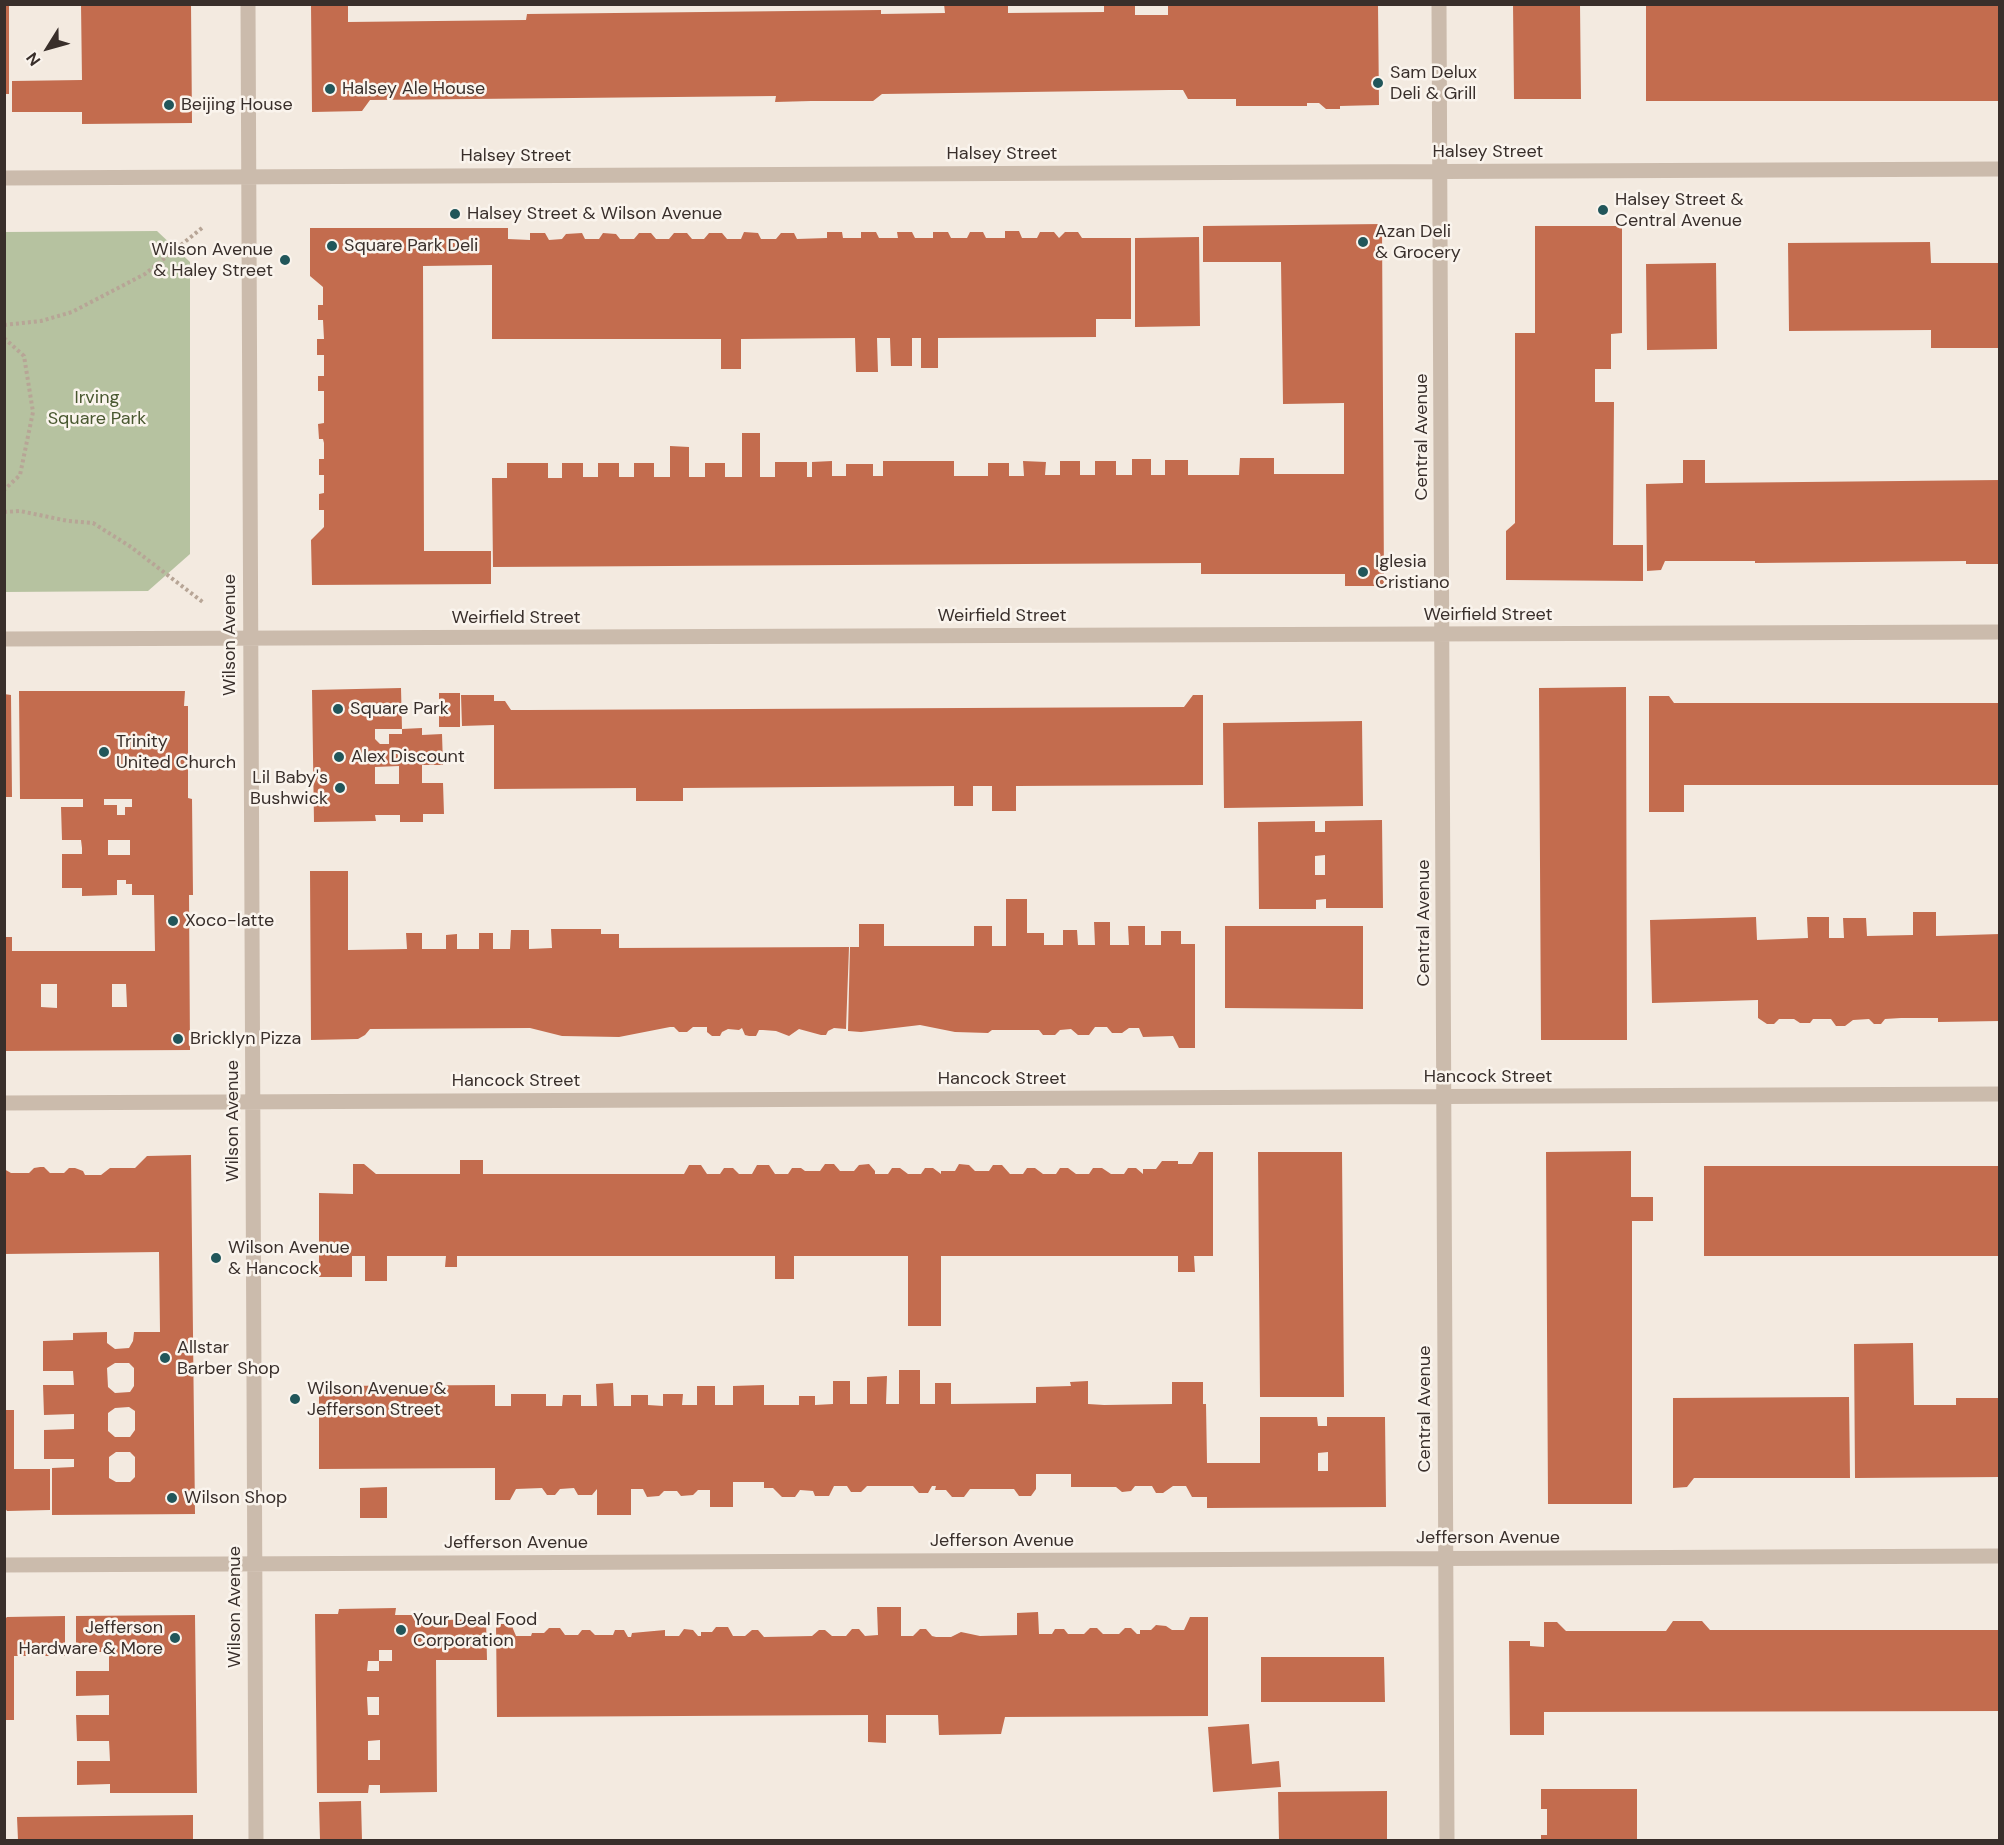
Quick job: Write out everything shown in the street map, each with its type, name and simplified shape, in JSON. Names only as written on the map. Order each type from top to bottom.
[{"type":"street","name":"Wilson Avenue","points":[[248,4],[256,1840]]},
{"type":"street","name":"Central Avenue","points":[[1439,4],[1447,1840]]},
{"type":"street","name":"Halsey Street","points":[[4,178],[2000,169]]},
{"type":"street","name":"Weirfield Street","points":[[4,639],[2000,632]]},
{"type":"street","name":"Hancock Street","points":[[4,1103],[2000,1094]]},
{"type":"street","name":"Jefferson Avenue","points":[[4,1565],[2000,1556]]},
{"type":"path","points":[[4,325],[41,321],[72,312],[145,274],[202,228]]},
{"type":"path","points":[[4,338],[24,356],[33,412],[20,475],[4,490]]},
{"type":"path","points":[[4,512],[20,511],[68,521],[93,523],[131,547],[204,603]]},
{"type":"green space","name":"Irving Square Park","points":[[157,231],[190,262],[190,554],[148,591],[5,592],[5,232]]},
{"type":"building","points":[[4,4],[9,4],[9,94],[4,94]]},
{"type":"building","points":[[81,4],[191,4],[192,123],[82,124],[82,112],[12,112],[12,81],[82,80]]},
{"type":"building","points":[[311,4],[348,4],[348,22],[526,20],[527,14],[881,10],[881,14],[945,13],[944,4],[1008,4],[1008,13],[1104,12],[1104,4],[1135,4],[1135,15],[1168,15],[1168,4],[1378,4],[1379,105],[1340,106],[1340,109],[1326,109],[1319,103],[1307,103],[1307,106],[1236,106],[1236,99],[1188,99],[1183,90],[1169,90],[882,94],[873,101],[775,102],[776,96],[370,100],[362,111],[312,112]]},
{"type":"building","points":[[1513,4],[1580,4],[1581,99],[1514,99]]},
{"type":"building","points":[[1646,4],[2000,4],[2000,101],[1646,101]]},
{"type":"building","points":[[1382,224],[1384,586],[1345,586],[1345,574],[1201,574],[1201,563],[493,567],[492,478],[507,478],[507,463],[548,463],[548,478],[562,478],[562,463],[583,463],[583,477],[598,477],[598,463],[619,463],[619,477],[634,477],[634,463],[654,463],[654,477],[670,477],[670,446],[689,447],[689,477],[705,477],[705,463],[725,463],[725,477],[742,477],[742,433],[760,433],[760,477],[775,477],[775,462],[807,462],[807,477],[812,477],[812,462],[832,461],[832,476],[846,476],[846,464],[873,464],[873,476],[883,476],[883,461],[954,461],[954,476],[988,476],[988,463],[1009,463],[1009,476],[1024,476],[1023,461],[1046,462],[1045,475],[1060,475],[1060,461],[1080,461],[1080,475],[1095,475],[1095,461],[1116,461],[1116,475],[1132,475],[1132,459],[1151,459],[1151,475],[1165,475],[1165,460],[1188,460],[1188,475],[1239,475],[1240,458],[1274,458],[1274,474],[1344,474],[1344,403],[1283,404],[1281,262],[1203,262],[1203,226]]},
{"type":"building","points":[[1535,226],[1622,226],[1622,333],[1611,334],[1611,369],[1595,369],[1595,402],[1614,402],[1613,545],[1643,545],[1643,581],[1506,580],[1506,531],[1515,523],[1515,333],[1535,333]]},
{"type":"building","points":[[310,228],[508,228],[508,239],[530,240],[530,233],[545,233],[549,240],[562,239],[566,234],[582,233],[585,239],[599,239],[603,233],[616,234],[620,239],[634,239],[639,233],[651,233],[656,239],[669,239],[674,233],[687,233],[692,239],[704,239],[709,233],[722,233],[727,239],[741,239],[744,232],[758,233],[761,239],[776,239],[781,233],[794,233],[797,239],[827,238],[827,232],[842,232],[843,238],[861,238],[861,232],[876,232],[879,238],[898,238],[897,232],[912,232],[915,238],[933,238],[933,232],[948,232],[951,238],[967,238],[970,232],[983,232],[986,238],[1005,238],[1005,231],[1019,231],[1022,238],[1037,238],[1040,232],[1054,232],[1059,238],[1065,232],[1078,232],[1082,238],[1131,238],[1131,319],[1096,319],[1096,337],[938,338],[938,368],[921,368],[921,338],[912,338],[912,366],[891,366],[890,338],[877,338],[878,372],[856,372],[855,338],[741,339],[741,369],[721,369],[721,339],[492,339],[492,265],[423,266],[424,551],[491,551],[491,584],[312,585],[311,540],[324,527],[324,510],[319,510],[319,494],[324,493],[324,475],[319,475],[319,459],[324,459],[324,443],[323,439],[319,439],[318,424],[324,423],[324,391],[318,391],[318,376],[324,376],[324,355],[317,355],[317,339],[324,339],[323,320],[318,320],[318,305],[323,305],[323,287],[310,276]]},
{"type":"building","points":[[1199,237],[1200,326],[1135,327],[1135,238]]},
{"type":"building","points":[[1930,242],[1931,263],[2000,263],[2000,348],[1931,348],[1931,330],[1789,331],[1788,243]]},
{"type":"building","points":[[1716,263],[1717,349],[1647,350],[1646,264]]},
{"type":"building","points":[[1683,460],[1705,460],[1705,483],[2000,480],[2000,564],[1966,564],[1966,561],[1755,563],[1755,561],[1665,561],[1661,570],[1647,571],[1646,484],[1683,483]]},
{"type":"building","points":[[1626,687],[1627,1040],[1541,1040],[1539,688]]},
{"type":"building","points":[[401,688],[402,729],[422,728],[422,735],[442,734],[443,765],[422,765],[422,783],[443,783],[444,814],[423,814],[423,822],[400,822],[400,815],[375,815],[376,821],[314,822],[312,690]],"holes":[[[375,729],[402,729],[402,734],[389,734],[389,744],[380,744],[375,739]],[[399,766],[399,784],[375,784],[375,767]]]},
{"type":"building","points":[[19,691],[185,691],[184,706],[188,706],[188,798],[192,799],[193,895],[189,895],[190,1050],[4,1051],[4,937],[12,937],[12,951],[155,951],[154,895],[132,895],[132,884],[126,884],[126,880],[117,880],[117,895],[82,896],[82,888],[62,888],[62,854],[82,854],[82,848],[81,840],[62,840],[61,807],[83,807],[83,799],[20,799]],"holes":[[[104,799],[132,799],[132,807],[125,807],[125,815],[117,815],[117,805],[104,805]],[[108,840],[130,840],[130,855],[108,855]],[[41,984],[57,984],[57,1008],[41,1007]],[[112,984],[126,984],[127,1007],[112,1007]]]},
{"type":"building","points":[[439,693],[460,693],[460,727],[439,727]]},
{"type":"building","points":[[4,694],[11,695],[12,797],[4,797]]},
{"type":"building","points":[[461,695],[494,695],[494,701],[505,701],[511,710],[529,710],[1184,707],[1193,695],[1203,695],[1203,785],[1016,786],[1016,811],[992,811],[992,786],[973,786],[973,806],[954,806],[954,786],[683,788],[683,801],[636,801],[636,788],[494,789],[494,725],[462,726]]},
{"type":"building","points":[[1649,696],[1669,696],[1674,703],[2000,703],[2000,785],[1684,785],[1684,812],[1649,812]]},
{"type":"building","points":[[1362,721],[1363,806],[1224,808],[1223,723]]},
{"type":"building","points":[[1382,820],[1383,908],[1326,908],[1326,899],[1316,900],[1316,909],[1259,909],[1258,822],[1315,821],[1315,832],[1325,832],[1325,821]],"holes":[[[1325,855],[1325,875],[1315,875],[1315,856]]]},
{"type":"building","points":[[310,871],[348,871],[348,950],[407,949],[406,933],[422,933],[422,949],[446,949],[446,935],[457,934],[457,949],[479,949],[479,933],[493,933],[493,949],[510,949],[511,930],[529,930],[529,949],[552,948],[551,929],[601,929],[601,934],[619,934],[619,948],[849,947],[846,1029],[834,1028],[826,1035],[821,1035],[799,1029],[789,1036],[776,1031],[759,1030],[756,1036],[749,1036],[745,1035],[742,1028],[728,1029],[720,1036],[712,1036],[707,1032],[707,1027],[693,1027],[687,1032],[679,1032],[674,1027],[670,1027],[619,1037],[562,1036],[530,1028],[370,1029],[358,1039],[311,1040]]},
{"type":"building","points":[[1006,899],[1027,899],[1027,933],[1044,933],[1044,945],[1063,945],[1063,930],[1077,930],[1078,945],[1095,945],[1094,922],[1110,922],[1110,945],[1129,945],[1128,926],[1145,926],[1145,945],[1161,945],[1161,931],[1181,931],[1181,944],[1195,944],[1195,1048],[1179,1048],[1173,1036],[1143,1037],[1139,1028],[1129,1028],[1122,1033],[1112,1033],[1107,1027],[1095,1027],[1089,1035],[1078,1035],[1071,1029],[1060,1030],[1055,1035],[1043,1035],[1039,1030],[955,1032],[920,1025],[861,1032],[848,1031],[850,947],[859,947],[859,924],[884,924],[884,946],[974,946],[974,926],[992,926],[992,946],[1006,946]]},
{"type":"building","points":[[1913,912],[1936,912],[1936,936],[2000,934],[2000,1021],[1938,1022],[1938,1018],[1901,1018],[1885,1019],[1881,1024],[1874,1024],[1869,1019],[1853,1020],[1845,1026],[1836,1026],[1831,1019],[1813,1019],[1810,1023],[1800,1023],[1794,1019],[1779,1019],[1774,1024],[1767,1024],[1758,1018],[1758,1000],[1652,1003],[1650,920],[1756,917],[1757,940],[1808,938],[1807,917],[1829,917],[1829,938],[1844,938],[1843,918],[1866,918],[1867,936],[1913,935]]},
{"type":"building","points":[[1225,926],[1363,926],[1363,1009],[1225,1008]]},
{"type":"building","points":[[1631,1151],[1631,1197],[1653,1197],[1653,1221],[1632,1221],[1632,1504],[1548,1504],[1546,1152]]},
{"type":"building","points":[[1199,1152],[1213,1152],[1213,1256],[1194,1256],[1195,1272],[1178,1272],[1178,1256],[941,1256],[941,1326],[908,1326],[908,1256],[794,1256],[794,1279],[775,1279],[775,1256],[457,1256],[457,1267],[445,1267],[446,1256],[387,1256],[387,1281],[365,1281],[365,1256],[352,1256],[352,1277],[319,1277],[319,1193],[353,1194],[353,1164],[364,1164],[376,1174],[460,1174],[460,1160],[483,1160],[483,1174],[684,1174],[689,1165],[701,1165],[707,1174],[720,1174],[724,1168],[733,1168],[739,1174],[752,1174],[757,1165],[769,1165],[775,1174],[788,1174],[792,1168],[820,1171],[825,1164],[834,1164],[840,1171],[854,1171],[859,1165],[869,1164],[875,1174],[888,1174],[892,1168],[900,1168],[908,1174],[921,1174],[925,1168],[933,1168],[941,1174],[941,1171],[955,1171],[959,1164],[969,1165],[975,1171],[989,1171],[993,1165],[1002,1165],[1010,1174],[1023,1174],[1027,1168],[1035,1168],[1043,1174],[1056,1174],[1060,1168],[1068,1168],[1076,1174],[1089,1174],[1093,1168],[1102,1168],[1111,1174],[1124,1174],[1128,1168],[1136,1168],[1143,1174],[1143,1169],[1156,1169],[1162,1161],[1192,1164]]},
{"type":"building","points":[[1258,1152],[1342,1152],[1344,1397],[1260,1397]]},
{"type":"building","points":[[191,1155],[195,1514],[52,1515],[52,1468],[74,1467],[74,1459],[44,1459],[44,1430],[74,1429],[74,1414],[44,1415],[43,1385],[74,1385],[73,1371],[43,1371],[43,1341],[73,1340],[73,1333],[107,1332],[107,1343],[115,1349],[129,1348],[134,1332],[160,1332],[159,1252],[4,1254],[4,1169],[11,1173],[29,1173],[34,1168],[44,1167],[50,1173],[64,1173],[69,1168],[75,1168],[83,1171],[85,1175],[101,1175],[110,1168],[135,1168],[147,1156]],"holes":[[[115,1363],[129,1363],[134,1368],[134,1386],[130,1392],[115,1393],[108,1387],[107,1368]],[[129,1407],[135,1411],[135,1430],[130,1437],[115,1437],[108,1431],[108,1413],[115,1408]],[[116,1452],[130,1452],[135,1457],[135,1477],[130,1482],[116,1482],[109,1478],[109,1457]]]},
{"type":"building","points":[[1704,1166],[2000,1166],[2000,1256],[1704,1256]]},
{"type":"building","points":[[1913,1343],[1914,1405],[1956,1405],[1956,1398],[2000,1398],[2000,1477],[1855,1478],[1854,1344]]},
{"type":"building","points":[[899,1370],[920,1370],[920,1404],[935,1404],[935,1383],[951,1383],[951,1404],[1036,1403],[1036,1387],[1071,1386],[1070,1382],[1088,1381],[1088,1404],[1104,1405],[1172,1404],[1172,1382],[1203,1382],[1203,1404],[1206,1404],[1207,1463],[1260,1463],[1260,1417],[1317,1417],[1318,1426],[1327,1426],[1327,1417],[1385,1417],[1386,1507],[1207,1508],[1207,1497],[1192,1497],[1186,1486],[1173,1486],[1163,1493],[1156,1493],[1152,1486],[1135,1486],[1131,1491],[1122,1492],[1116,1487],[1071,1487],[1071,1474],[1036,1474],[1036,1489],[1031,1496],[1019,1496],[1014,1489],[970,1489],[964,1497],[952,1497],[946,1490],[935,1490],[936,1486],[932,1486],[928,1493],[919,1493],[913,1486],[867,1486],[861,1492],[851,1492],[847,1486],[834,1486],[829,1496],[815,1496],[813,1491],[800,1490],[795,1497],[782,1497],[773,1488],[764,1488],[764,1482],[733,1482],[733,1507],[710,1507],[710,1490],[698,1490],[693,1495],[681,1496],[677,1491],[664,1491],[659,1496],[647,1497],[643,1489],[631,1489],[631,1515],[597,1515],[597,1489],[592,1495],[578,1495],[574,1488],[560,1489],[555,1495],[547,1495],[542,1488],[516,1489],[510,1500],[495,1500],[495,1468],[319,1469],[319,1386],[495,1385],[495,1406],[511,1406],[511,1394],[546,1394],[546,1406],[562,1406],[563,1395],[581,1395],[581,1406],[597,1406],[596,1384],[613,1383],[614,1406],[631,1406],[631,1395],[648,1395],[648,1405],[663,1406],[663,1394],[683,1394],[682,1405],[697,1405],[697,1386],[715,1386],[715,1405],[733,1405],[733,1386],[764,1385],[764,1405],[799,1405],[799,1396],[815,1396],[815,1405],[833,1404],[833,1381],[850,1381],[850,1404],[867,1404],[867,1377],[887,1376],[886,1404],[899,1404]],"holes":[[[1328,1452],[1328,1471],[1318,1471],[1318,1453]]]},
{"type":"building","points":[[1849,1397],[1850,1478],[1694,1478],[1687,1487],[1673,1488],[1673,1398]]},
{"type":"building","points":[[4,1410],[14,1410],[14,1469],[50,1469],[50,1510],[7,1511],[4,1507]]},
{"type":"building","points":[[387,1487],[387,1518],[360,1518],[360,1488]]},
{"type":"building","points":[[877,1607],[901,1607],[901,1636],[913,1636],[920,1629],[926,1629],[936,1637],[951,1637],[961,1632],[980,1636],[1017,1635],[1017,1613],[1038,1612],[1039,1634],[1052,1634],[1055,1629],[1064,1629],[1068,1634],[1084,1634],[1090,1628],[1097,1628],[1103,1634],[1119,1634],[1125,1628],[1131,1628],[1140,1634],[1140,1630],[1151,1630],[1156,1625],[1166,1626],[1172,1630],[1184,1630],[1190,1617],[1208,1617],[1208,1716],[1005,1717],[1001,1734],[939,1735],[938,1715],[886,1715],[886,1743],[868,1742],[868,1715],[497,1717],[496,1624],[511,1624],[516,1636],[531,1636],[532,1633],[544,1633],[549,1628],[560,1628],[565,1635],[578,1635],[582,1630],[590,1630],[595,1635],[613,1635],[615,1630],[624,1630],[628,1637],[631,1637],[632,1633],[665,1630],[665,1636],[679,1636],[684,1629],[693,1630],[701,1636],[701,1632],[712,1632],[716,1627],[728,1627],[733,1636],[745,1636],[752,1630],[758,1630],[764,1637],[812,1636],[819,1630],[825,1630],[832,1636],[846,1636],[852,1629],[859,1629],[865,1636],[878,1635]]},
{"type":"building","points":[[396,1608],[395,1615],[443,1615],[443,1620],[486,1619],[487,1660],[436,1660],[437,1792],[380,1793],[380,1785],[369,1785],[368,1793],[317,1793],[315,1614],[338,1614],[339,1609]],"holes":[[[379,1650],[392,1650],[392,1661],[379,1661]],[[368,1661],[379,1661],[379,1671],[367,1671]],[[367,1697],[379,1697],[379,1715],[368,1715]],[[380,1740],[380,1760],[368,1760],[368,1741]]]},
{"type":"building","points":[[195,1615],[197,1793],[110,1793],[110,1784],[77,1785],[77,1761],[110,1761],[109,1741],[77,1741],[76,1715],[109,1715],[109,1695],[76,1696],[76,1671],[109,1671],[109,1652],[76,1652],[76,1616]]},
{"type":"building","points":[[65,1616],[65,1656],[14,1656],[14,1720],[4,1720],[4,1620],[7,1617]]},
{"type":"building","points":[[1673,1621],[1702,1621],[1710,1630],[2000,1630],[2000,1711],[1544,1712],[1544,1735],[1510,1735],[1509,1641],[1530,1641],[1530,1646],[1544,1647],[1544,1622],[1557,1622],[1566,1631],[1666,1631]]},
{"type":"building","points":[[1261,1657],[1384,1657],[1385,1702],[1261,1702]]},
{"type":"building","points":[[1249,1724],[1252,1764],[1279,1761],[1281,1787],[1213,1792],[1208,1727]]},
{"type":"building","points":[[1541,1789],[1637,1789],[1637,1840],[1541,1840],[1541,1835],[1547,1835],[1547,1809],[1541,1809]]},
{"type":"building","points":[[1387,1791],[1387,1840],[1279,1840],[1278,1792]]},
{"type":"building","points":[[361,1801],[362,1840],[320,1840],[319,1802]]},
{"type":"building","points":[[193,1815],[193,1840],[18,1840],[17,1817]]},
{"type":"place","name":"Sam Delux Deli & Grill","points":[[1378,83]]},
{"type":"place","name":"Halsey Ale House","points":[[330,89]]},
{"type":"place","name":"Beijing House","points":[[169,105]]},
{"type":"place","name":"Halsey Street & Central Avenue","points":[[1603,210]]},
{"type":"place","name":"Halsey Street & Wilson Avenue","points":[[455,214]]},
{"type":"place","name":"Azan Deli & Grocery","points":[[1363,242]]},
{"type":"place","name":"Square Park Deli","points":[[332,246]]},
{"type":"place","name":"Wilson Avenue & Haley Street","points":[[285,260]]},
{"type":"place","name":"Iglesia Cristiano","points":[[1363,572]]},
{"type":"place","name":"Square Park","points":[[338,709]]},
{"type":"place","name":"Trinity United Church","points":[[104,752]]},
{"type":"place","name":"Alex Discount","points":[[339,757]]},
{"type":"place","name":"Lil Baby's Bushwick","points":[[340,788]]},
{"type":"place","name":"Xoco-latte","points":[[173,921]]},
{"type":"place","name":"Bricklyn Pizza","points":[[178,1039]]},
{"type":"place","name":"Wilson Avenue & Hancock","points":[[216,1258]]},
{"type":"place","name":"Allstar Barber Shop","points":[[165,1358]]},
{"type":"place","name":"Wilson Avenue & Jefferson Street","points":[[295,1399]]},
{"type":"place","name":"Wilson Shop","points":[[172,1498]]},
{"type":"place","name":"Your Deal Food Corporation","points":[[401,1630]]},
{"type":"place","name":"Jefferson Hardware & More","points":[[175,1638]]}]
